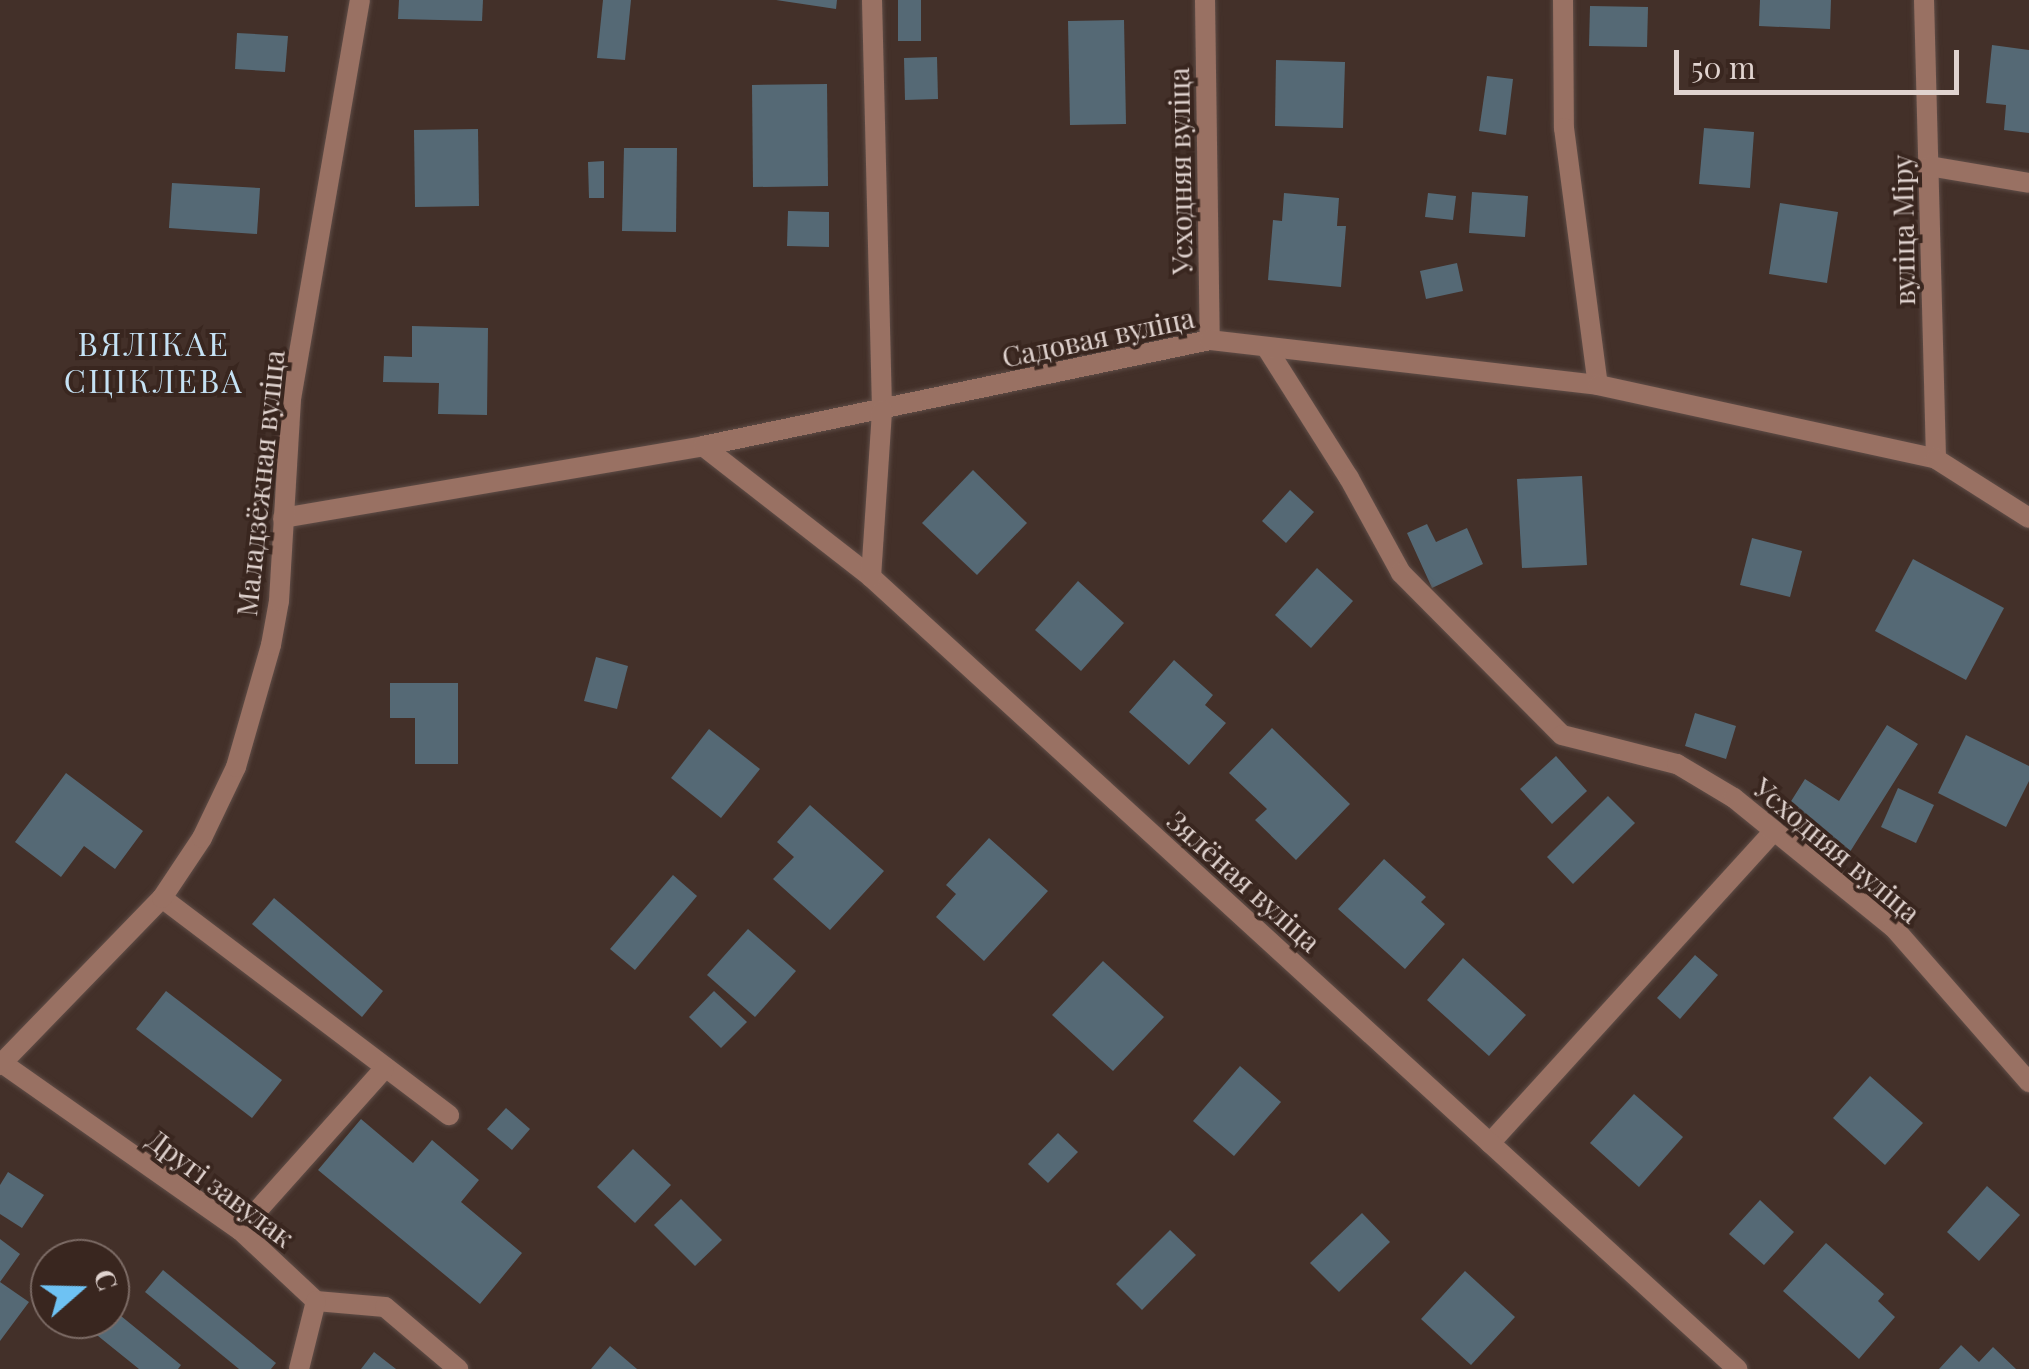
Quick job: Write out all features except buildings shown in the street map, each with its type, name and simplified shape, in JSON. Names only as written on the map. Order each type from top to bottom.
[{"type":"street","name":"Маладзёжная вуліца","points":[[1,1064],[162,898],[202,838],[246,737],[271,645],[291,399],[360,0]]},
{"type":"street","points":[[870,576],[882,410],[872,0]]},
{"type":"street","name":"Усходняя вуліца","points":[[1206,0],[1210,340]]},
{"type":"street","points":[[1563,0],[1564,128],[1598,385]]},
{"type":"street","name":"вуліца Міру","points":[[1924,0],[1936,459]]},
{"type":"street","points":[[1929,166],[2029,183]]},
{"type":"street","name":"Садовая вуліца","points":[[283,518],[702,446],[1210,340],[1268,350],[1598,385],[1936,459],[2029,518]]},
{"type":"street","name":"Усходняя вуліца","points":[[1268,350],[1349,478],[1401,573],[1562,735],[1676,764],[1734,798],[1894,928],[2029,1082]]},
{"type":"street","name":"Зялёная вуліца","points":[[702,446],[870,576],[1737,1369]]},
{"type":"street","points":[[1490,1143],[1774,832]]},
{"type":"street","points":[[162,898],[384,1070],[449,1115]]},
{"type":"street","name":"Другі завулак","points":[[1,1064],[240,1230],[316,1301]]},
{"type":"street","points":[[240,1230],[384,1070]]},
{"type":"street","points":[[299,1369],[316,1301],[385,1307],[458,1369]]},
{"type":"district","name":"ВЯЛІКАЕ СЦІКЛЕВА","points":[[154,362]]}]
